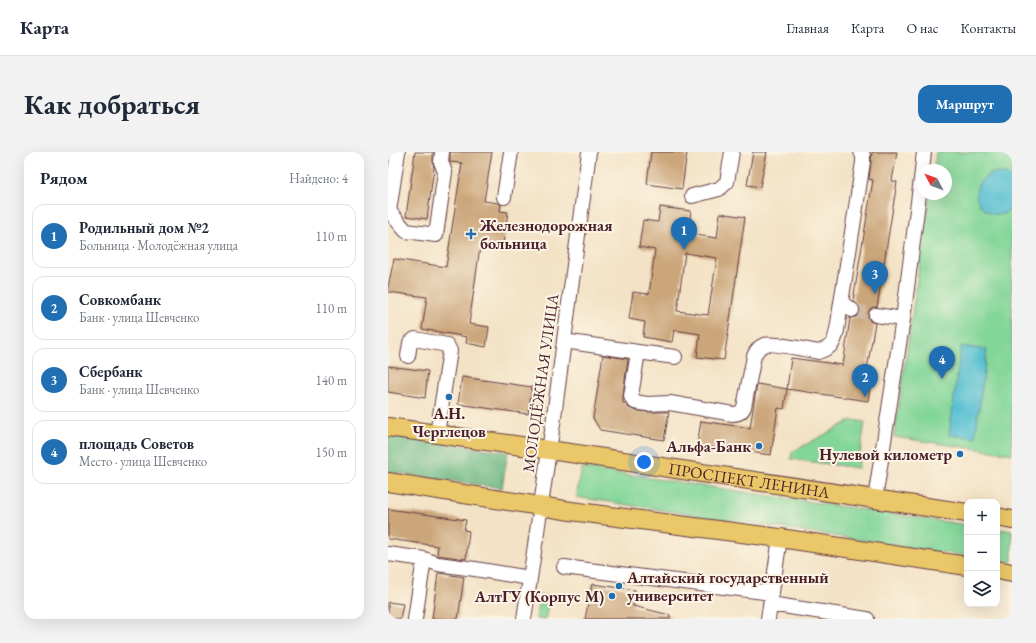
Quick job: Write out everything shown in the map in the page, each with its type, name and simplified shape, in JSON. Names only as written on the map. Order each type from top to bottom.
[{"type":"main road","name":"ПРОСПЕКТ ЛЕНИНА","points":[[388,427],[964,513]]},
{"type":"main road","points":[[388,482],[571,511],[780,538],[964,566]]},
{"type":"main road","points":[[1000,518],[1012,520]]},
{"type":"main road","points":[[1000,570],[1012,572]]},
{"type":"street","points":[[398,152],[390,211],[406,231],[436,235],[445,172],[441,162],[442,152]]},
{"type":"street","points":[[504,197],[511,152]]},
{"type":"street","name":"МОЛОДЁЖНАЯ УЛИЦА","points":[[524,619],[549,450],[589,152]]},
{"type":"street","points":[[692,196],[719,189],[727,182],[732,152]]},
{"type":"street","points":[[638,352],[631,396],[635,402],[650,404],[670,403],[736,414],[741,412],[744,407],[756,351],[764,345],[768,344],[818,352],[828,348],[835,338],[846,307],[863,162],[863,156],[860,152]]},
{"type":"street","points":[[923,164],[924,152]]},
{"type":"street","points":[[875,499],[903,319],[918,200]]},
{"type":"street","points":[[876,315],[903,319]]},
{"type":"street","points":[[408,356],[410,343],[415,339],[447,344],[450,351],[437,434]]},
{"type":"street","points":[[564,341],[675,358]]},
{"type":"street","points":[[768,619],[780,538]]},
{"type":"street","points":[[388,554],[424,559],[438,564],[530,578]]},
{"type":"street","points":[[415,619],[424,559]]},
{"type":"street","points":[[564,567],[771,598],[867,619]]},
{"type":"green space","points":[[936,152],[1012,152],[1012,454],[894,437],[929,200],[952,200],[952,164],[935,164]]},
{"type":"green space","points":[[852,420],[865,422],[858,468],[791,459],[792,452]]},
{"type":"green space","points":[[388,435],[508,452],[502,488],[388,472]]},
{"type":"green space","points":[[582,468],[964,525],[964,556],[576,497]]},
{"type":"green space","points":[[1000,529],[1012,531],[1012,562],[1000,560]]},
{"type":"green space","points":[[539,595],[548,596],[546,619],[536,619]]},
{"type":"water","points":[[993,173],[1005,174],[1012,178],[1012,209],[1003,214],[987,212],[982,207],[976,193],[978,185],[985,177]]},
{"type":"water","points":[[961,346],[987,350],[975,438],[949,435]]},
{"type":"building","points":[[415,152],[433,152],[434,168],[427,219],[406,216]]},
{"type":"building","points":[[450,152],[492,152],[484,201],[498,203],[501,205],[500,211],[508,212],[502,251],[480,247],[469,324],[489,327],[486,347],[466,343],[467,337],[422,329],[427,297],[388,292],[394,259],[446,267],[462,163],[450,162]]},
{"type":"building","points":[[651,152],[687,152],[682,189],[647,184]]},
{"type":"building","points":[[753,152],[767,152],[760,187],[747,185]]},
{"type":"building","points":[[872,152],[897,152],[892,181],[897,182],[877,307],[870,309],[868,314],[870,321],[875,323],[867,369],[873,370],[868,401],[787,389],[791,358],[843,365],[850,318],[856,317],[860,311],[859,306],[853,301],[873,180],[869,179]]},
{"type":"building","points":[[660,207],[691,211],[688,234],[717,238],[720,213],[745,217],[724,360],[697,357],[700,334],[674,330],[672,342],[643,337],[645,322],[629,319],[633,292],[649,294],[655,250],[639,247],[643,220],[658,222]],"holes":[[[685,253],[717,258],[708,315],[677,311]]]},
{"type":"building","points":[[603,355],[628,359],[623,403],[634,410],[647,412],[669,412],[664,440],[600,430],[593,418]]},
{"type":"building","points":[[388,366],[428,371],[425,398],[388,392]]},
{"type":"building","points":[[462,377],[532,387],[528,414],[458,404]]},
{"type":"building","points":[[757,384],[787,389],[784,409],[778,408],[771,455],[697,445],[701,421],[750,428]]},
{"type":"building","points":[[388,509],[466,520],[464,530],[469,531],[466,559],[437,555],[438,546],[388,539]]},
{"type":"building","points":[[438,573],[464,577],[458,619],[432,619]]},
{"type":"building","name":"АлтГУ (Корпус М)","points":[[592,584],[635,590],[633,606],[670,615],[670,619],[585,619]]},
{"type":"building","points":[[388,602],[403,604],[400,619],[388,619]]},
{"type":"tunnel","points":[[852,310],[876,315]]},
{"type":"place","name":"Железнодорожная больница","points":[[471,234]]},
{"type":"place","name":"Родильный дом №2","points":[[684,250]]},
{"type":"place","name":"Сбербанк","points":[[875,294]]},
{"type":"place","name":"площадь Советов","points":[[942,379]]},
{"type":"place","name":"А.Н. Черглецов","points":[[449,397]]},
{"type":"place","name":"Совкомбанк","points":[[865,397]]},
{"type":"place","name":"Альфа-Банк","points":[[759,446]]},
{"type":"place","name":"Нулевой километр","points":[[960,454]]},
{"type":"place","name":"Алтайский государственный университет","points":[[619,586]]},
{"type":"place","name":"АлтГУ (Корпус М)","points":[[612,596]]}]
